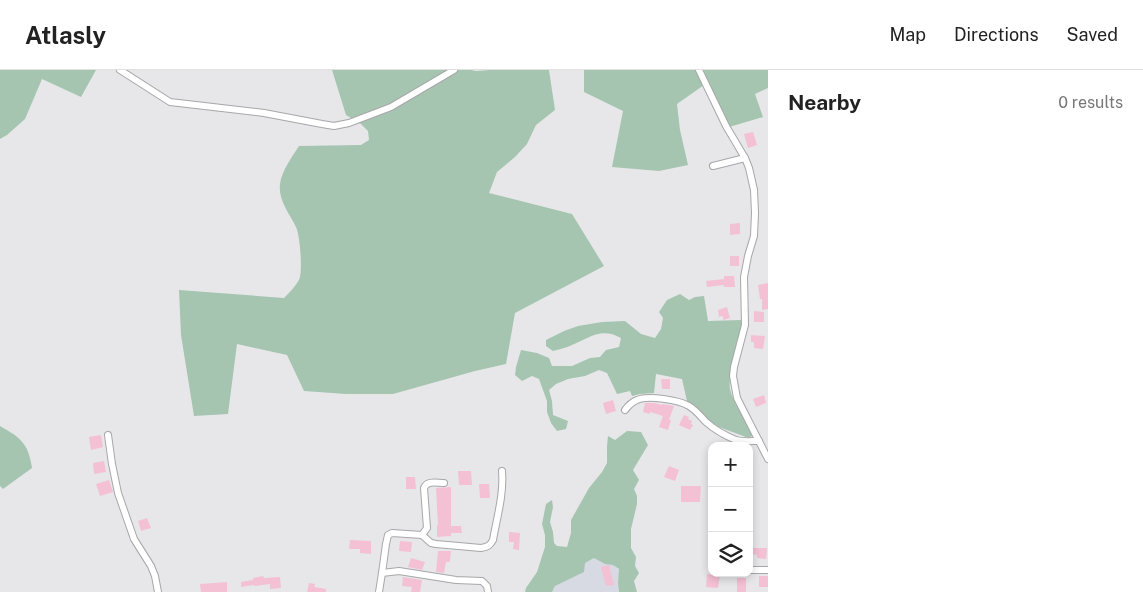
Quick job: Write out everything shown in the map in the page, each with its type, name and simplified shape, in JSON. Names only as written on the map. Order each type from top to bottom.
[{"type":"street","points":[[120,70],[170,102],[264,112],[334,126],[349,123],[391,107],[454,70]]},
{"type":"street","points":[[699,70],[726,126],[745,158],[754,190],[754,236],[748,256],[744,281],[746,324],[733,376],[737,398],[768,459]]},
{"type":"street","points":[[712,166],[745,158]]},
{"type":"street","points":[[625,410],[635,400],[642,398],[665,399],[686,404],[712,427],[737,440],[745,442],[759,441]]},
{"type":"street","points":[[108,435],[118,493],[134,539],[151,566],[158,592]]},
{"type":"street","points":[[379,592],[388,534],[422,535],[431,543],[436,544],[481,548],[490,545],[493,540],[502,494],[502,471]]},
{"type":"street","points":[[422,535],[427,528],[424,485],[431,482],[444,483]]},
{"type":"street","points":[[753,570],[768,570]]},
{"type":"street","points":[[382,573],[399,571],[456,580],[479,580],[486,584],[488,592]]},
{"type":"shaded area","points":[[594,558],[605,564],[613,564],[619,570],[619,592],[552,592],[555,586]]},
{"type":"green space","points":[[0,70],[96,70],[81,97],[42,79],[25,119],[0,139]]},
{"type":"green space","points":[[332,70],[549,70],[555,110],[536,125],[527,144],[497,172],[489,193],[572,214],[604,266],[515,313],[506,364],[393,394],[346,394],[304,391],[287,355],[237,344],[228,414],[194,416],[181,335],[179,290],[284,298],[297,283],[301,269],[299,238],[296,227],[282,201],[280,190],[281,179],[290,159],[299,146],[361,145],[369,140],[368,131],[361,124],[346,115]]},
{"type":"green space","points":[[584,70],[768,70],[768,88],[755,94],[763,117],[729,127],[704,85],[677,104],[680,130],[688,165],[659,171],[612,167],[623,111],[584,92]]},
{"type":"green space","points":[[680,294],[689,300],[704,296],[708,321],[741,320],[741,328],[730,376],[730,389],[737,406],[753,434],[751,437],[719,427],[711,422],[687,401],[682,379],[656,374],[654,393],[632,396],[630,391],[617,394],[607,373],[599,370],[585,376],[568,379],[556,384],[549,390],[553,415],[568,421],[566,429],[557,431],[551,423],[547,412],[547,401],[539,379],[532,376],[522,381],[515,375],[521,350],[537,353],[549,358],[552,366],[572,366],[590,358],[600,357],[606,350],[619,347],[621,338],[608,333],[596,334],[553,351],[546,346],[546,340],[578,326],[602,322],[625,321],[641,334],[655,338],[661,329],[663,318],[659,312],[667,300]]},
{"type":"green space","points":[[0,426],[18,438],[26,447],[32,468],[3,489],[0,486]]},
{"type":"green space","points":[[627,431],[641,432],[648,445],[633,470],[639,480],[634,489],[637,496],[637,504],[631,529],[631,548],[636,557],[635,566],[639,573],[634,581],[637,592],[619,592],[619,569],[594,558],[585,563],[584,572],[555,586],[552,592],[525,592],[537,572],[545,547],[545,535],[542,524],[546,504],[552,500],[553,507],[550,522],[554,543],[557,546],[567,547],[571,533],[571,520],[589,488],[607,463],[608,436],[615,440]]},
{"type":"building","points":[[753,132],[757,145],[748,148],[744,134]]},
{"type":"building","points":[[740,223],[740,234],[730,235],[730,224]]},
{"type":"building","points":[[730,256],[739,256],[739,266],[730,266]]},
{"type":"building","points":[[724,276],[734,276],[735,287],[724,287],[724,285],[707,287],[706,281],[724,279]]},
{"type":"building","points":[[768,283],[768,309],[762,310],[762,299],[760,299],[758,285]]},
{"type":"building","points":[[727,307],[730,318],[723,320],[723,316],[719,317],[718,310]]},
{"type":"building","points":[[754,311],[764,312],[764,322],[754,322]]},
{"type":"building","points":[[751,335],[765,336],[763,349],[754,348],[754,342],[751,342]]},
{"type":"building","points":[[661,379],[670,379],[670,389],[662,389]]},
{"type":"building","points":[[764,395],[766,403],[756,407],[753,399]]},
{"type":"building","points":[[613,400],[616,411],[606,414],[603,403]]},
{"type":"building","points":[[645,403],[674,406],[668,430],[659,427],[663,416],[643,412]]},
{"type":"building","points":[[684,415],[692,421],[691,424],[693,425],[690,430],[679,425]]},
{"type":"building","points":[[101,435],[103,447],[91,450],[89,437]]},
{"type":"building","points":[[104,461],[106,472],[94,474],[93,463]]},
{"type":"building","points":[[669,466],[679,470],[675,481],[664,477]]},
{"type":"building","points":[[458,471],[471,471],[472,485],[459,485]]},
{"type":"building","points":[[406,477],[415,477],[416,489],[406,489]]},
{"type":"building","points":[[109,480],[113,492],[100,496],[96,484]]},
{"type":"building","points":[[479,484],[489,484],[490,498],[480,498]]},
{"type":"building","points":[[681,486],[701,486],[700,502],[681,502]]},
{"type":"building","points":[[451,487],[451,526],[461,526],[462,533],[451,533],[451,536],[437,537],[436,488]]},
{"type":"building","points":[[147,518],[151,528],[141,531],[138,521]]},
{"type":"building","points":[[509,532],[520,533],[519,550],[513,549],[514,542],[509,542]]},
{"type":"building","points":[[350,540],[371,541],[371,554],[360,553],[360,549],[349,549]]},
{"type":"building","points":[[400,541],[412,542],[411,552],[399,551]]},
{"type":"building","points":[[753,548],[767,548],[766,559],[757,558],[757,555],[753,554]]},
{"type":"building","points":[[438,551],[451,551],[450,562],[446,562],[444,573],[436,572]]},
{"type":"building","points":[[411,558],[425,562],[422,570],[408,567]]},
{"type":"building","points":[[609,565],[614,585],[606,586],[601,567]]},
{"type":"building","points":[[707,574],[708,577],[720,577],[718,588],[706,587]]},
{"type":"building","points":[[263,576],[264,578],[280,577],[281,588],[270,589],[270,584],[241,587],[241,582]]},
{"type":"building","points":[[759,576],[768,576],[768,587],[759,587]]},
{"type":"building","points":[[403,577],[422,580],[420,592],[411,592],[412,587],[402,586]]},
{"type":"building","points":[[737,578],[746,578],[746,592],[737,592]]},
{"type":"building","points":[[227,582],[227,592],[201,592],[200,584]]},
{"type":"building","points":[[309,583],[315,584],[314,587],[326,589],[326,592],[307,592]]}]
